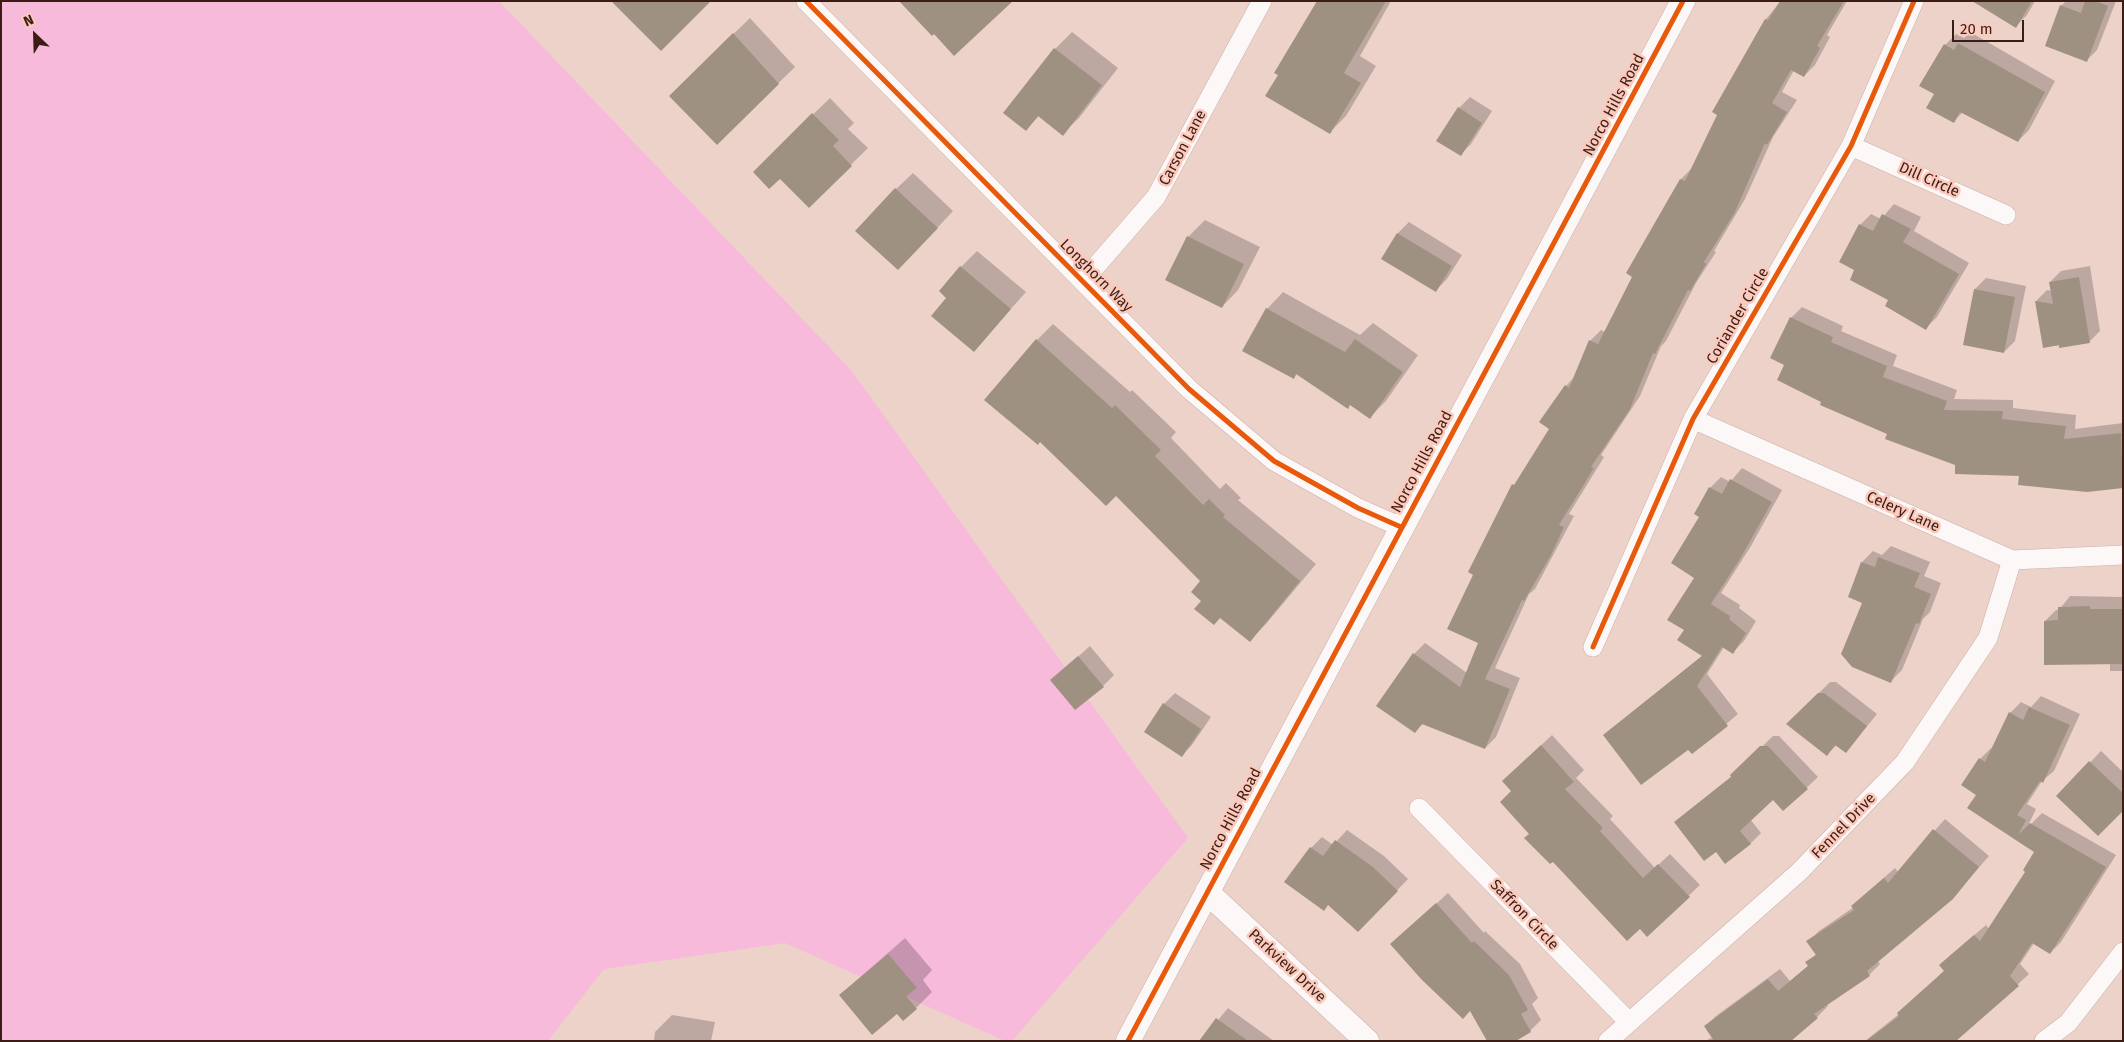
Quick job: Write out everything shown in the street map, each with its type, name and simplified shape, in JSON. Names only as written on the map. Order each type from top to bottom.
[{"type":"street","name":"Longhorn Way","points":[[806,1],[1189,389],[1274,461],[1358,508],[1401,527]]},
{"type":"street","name":"Carson Lane","points":[[1083,281],[1156,197],[1262,1]]},
{"type":"street","name":"Norco Hills Road","points":[[1128,1041],[1401,527],[1684,1]]},
{"type":"street","name":"Coriander Circle","points":[[1593,647],[1693,419],[1851,146],[1914,1]]},
{"type":"street","name":"Dill Circle","points":[[1851,146],[2006,215]]},
{"type":"street","name":"Celery Lane","points":[[1693,419],[2012,560],[2123,555]]},
{"type":"street","name":"Fennel Drive","points":[[1608,1041],[1799,872],[1905,762],[1988,638],[2012,560]]},
{"type":"street","name":"Saffron Circle","points":[[1419,808],[1629,1022]]},
{"type":"street","name":"Parkview Drive","points":[[1207,892],[1367,1041]]},
{"type":"street","points":[[2044,1041],[2068,1023],[2123,952]]},
{"type":"shaded area","points":[[1,1],[499,1],[851,370],[1188,838],[1012,1041],[1005,1041],[785,943],[604,969],[548,1041],[1,1041]]},
{"type":"building","points":[[611,1],[711,1],[661,51]]},
{"type":"building","points":[[899,1],[1013,1],[954,56]]},
{"type":"building","points":[[1317,1],[1386,1],[1344,73],[1361,83],[1330,134],[1265,96],[1278,75],[1274,73]]},
{"type":"building","points":[[1780,1],[1844,1],[1817,46],[1820,48],[1804,77],[1791,70],[1772,103],[1787,112],[1767,145],[1765,143],[1735,212],[1704,262],[1706,264],[1690,291],[1688,290],[1655,354],[1653,353],[1630,409],[1591,467],[1594,468],[1559,525],[1564,527],[1551,555],[1524,601],[1522,600],[1485,679],[1510,689],[1485,749],[1422,724],[1415,733],[1376,706],[1413,653],[1460,687],[1478,643],[1447,629],[1473,575],[1468,572],[1512,484],[1514,485],[1549,429],[1539,422],[1565,385],[1569,388],[1589,340],[1598,344],[1632,277],[1626,273],[1680,179],[1685,181],[1717,115],[1712,112],[1765,19],[1768,20]]},
{"type":"building","points":[[1972,1],[2032,1],[2016,28]]},
{"type":"building","points":[[2085,1],[2096,1],[2108,6],[2087,62],[2045,46],[2060,5],[2081,13]]},
{"type":"building","points":[[733,33],[779,84],[717,145],[669,96]]},
{"type":"building","points":[[1958,43],[2045,92],[2018,142],[1960,112],[1954,123],[1926,108],[1934,94],[1919,86],[1944,44],[1954,50]]},
{"type":"building","points":[[1054,48],[1102,85],[1063,136],[1038,116],[1026,131],[1003,113]]},
{"type":"building","points":[[1458,107],[1482,123],[1461,156],[1436,141]]},
{"type":"building","points":[[812,113],[839,140],[833,146],[852,166],[809,208],[780,179],[769,189],[753,172]]},
{"type":"building","points":[[895,188],[938,228],[898,270],[855,231]]},
{"type":"building","points":[[1882,214],[1911,229],[1903,242],[1959,274],[1926,330],[1885,306],[1888,300],[1850,280],[1854,270],[1839,262],[1859,224],[1873,231]]},
{"type":"building","points":[[1397,233],[1452,266],[1436,292],[1381,259]]},
{"type":"building","points":[[1187,236],[1244,264],[1222,308],[1165,280]]},
{"type":"building","points":[[960,266],[1011,309],[974,352],[931,316],[946,298],[939,291]]},
{"type":"building","points":[[2079,277],[2090,343],[2059,348],[2059,345],[2043,348],[2035,301],[2053,304],[2049,282]]},
{"type":"building","points":[[1974,289],[2015,297],[2004,353],[1963,345]]},
{"type":"building","points":[[1266,308],[1345,352],[1355,339],[1403,372],[1370,419],[1350,405],[1348,409],[1296,374],[1294,379],[1242,351]]},
{"type":"building","points":[[1790,317],[1833,337],[1831,342],[1887,366],[1883,377],[1947,401],[1944,410],[2003,411],[2002,419],[2066,426],[2064,439],[2121,433],[2123,488],[2087,492],[2018,485],[2019,476],[1955,474],[1955,465],[1885,439],[1887,434],[1820,405],[1821,402],[1777,380],[1784,365],[1770,358]]},
{"type":"building","points":[[1036,339],[1112,408],[1115,405],[1161,450],[1155,456],[1203,505],[1209,499],[1225,515],[1223,517],[1300,581],[1250,642],[1220,618],[1214,625],[1194,609],[1201,601],[1191,592],[1200,581],[1116,496],[1106,506],[1040,442],[1038,445],[984,400]]},
{"type":"building","points":[[1730,479],[1772,502],[1740,559],[1711,604],[1730,616],[1729,619],[1746,633],[1733,654],[1722,647],[1697,686],[1728,726],[1692,754],[1688,750],[1641,785],[1603,735],[1702,656],[1677,640],[1684,630],[1667,620],[1694,578],[1671,563],[1699,517],[1694,514],[1709,487],[1722,494]]},
{"type":"building","points":[[1878,557],[1920,573],[1914,587],[1931,594],[1919,624],[1916,623],[1891,683],[1852,667],[1841,654],[1862,603],[1848,597],[1861,562],[1875,567]]},
{"type":"building","points":[[2090,606],[2090,609],[2123,609],[2123,664],[2044,665],[2044,621],[2058,620],[2058,607]]},
{"type":"building","points":[[1078,656],[1104,687],[1075,710],[1050,680]]},
{"type":"building","points":[[1818,693],[1824,693],[1867,726],[1846,753],[1835,745],[1827,756],[1786,724]]},
{"type":"building","points":[[1163,703],[1201,729],[1182,757],[1144,732]]},
{"type":"building","points":[[2029,707],[2070,725],[2043,783],[2040,781],[2017,815],[2026,820],[2018,835],[2030,823],[2106,867],[2050,954],[2032,943],[2010,976],[2019,986],[1956,1041],[1866,1041],[1899,1016],[1897,1013],[1944,971],[1939,965],[1974,935],[1980,941],[2025,872],[2023,870],[2034,852],[1967,808],[1976,795],[1961,785],[1979,758],[1985,762],[2009,712],[2023,720]]},
{"type":"building","points":[[1541,745],[1574,782],[1565,789],[1603,828],[1600,831],[1643,878],[1658,864],[1690,897],[1647,937],[1640,929],[1627,941],[1553,862],[1550,864],[1524,838],[1529,834],[1500,802],[1511,791],[1502,781]]},
{"type":"building","points":[[1760,746],[1768,746],[1808,789],[1783,811],[1773,800],[1740,831],[1751,844],[1725,864],[1716,852],[1704,861],[1674,822],[1731,777],[1730,775]]},
{"type":"building","points":[[2089,761],[2123,793],[2123,811],[2098,836],[2056,796]]},
{"type":"building","points":[[1933,829],[1979,867],[1953,899],[1867,971],[1870,976],[1814,1014],[1818,1018],[1791,1041],[1714,1041],[1704,1026],[1768,979],[1778,991],[1808,966],[1805,962],[1816,955],[1806,941],[1854,910],[1851,906],[1884,878],[1888,883]]},
{"type":"building","points":[[1335,840],[1373,867],[1398,891],[1358,932],[1328,905],[1324,911],[1284,882],[1310,847],[1323,856]]},
{"type":"building","points":[[1436,903],[1472,943],[1474,941],[1509,975],[1528,1010],[1521,1014],[1531,1032],[1516,1041],[1487,1041],[1470,1011],[1463,1019],[1422,980],[1390,944]]},
{"type":"building","points":[[888,954],[917,988],[906,996],[917,1009],[903,1021],[897,1014],[872,1035],[839,995]]},
{"type":"building","points":[[1216,1018],[1248,1041],[1199,1041]]},
{"type":"cycle path","points":[[806,1],[1189,389],[1274,461],[1358,508],[1401,527]]},
{"type":"cycle path","points":[[1128,1041],[1683,1]]},
{"type":"cycle path","points":[[1593,647],[1693,419],[1851,146],[1914,1]]}]
